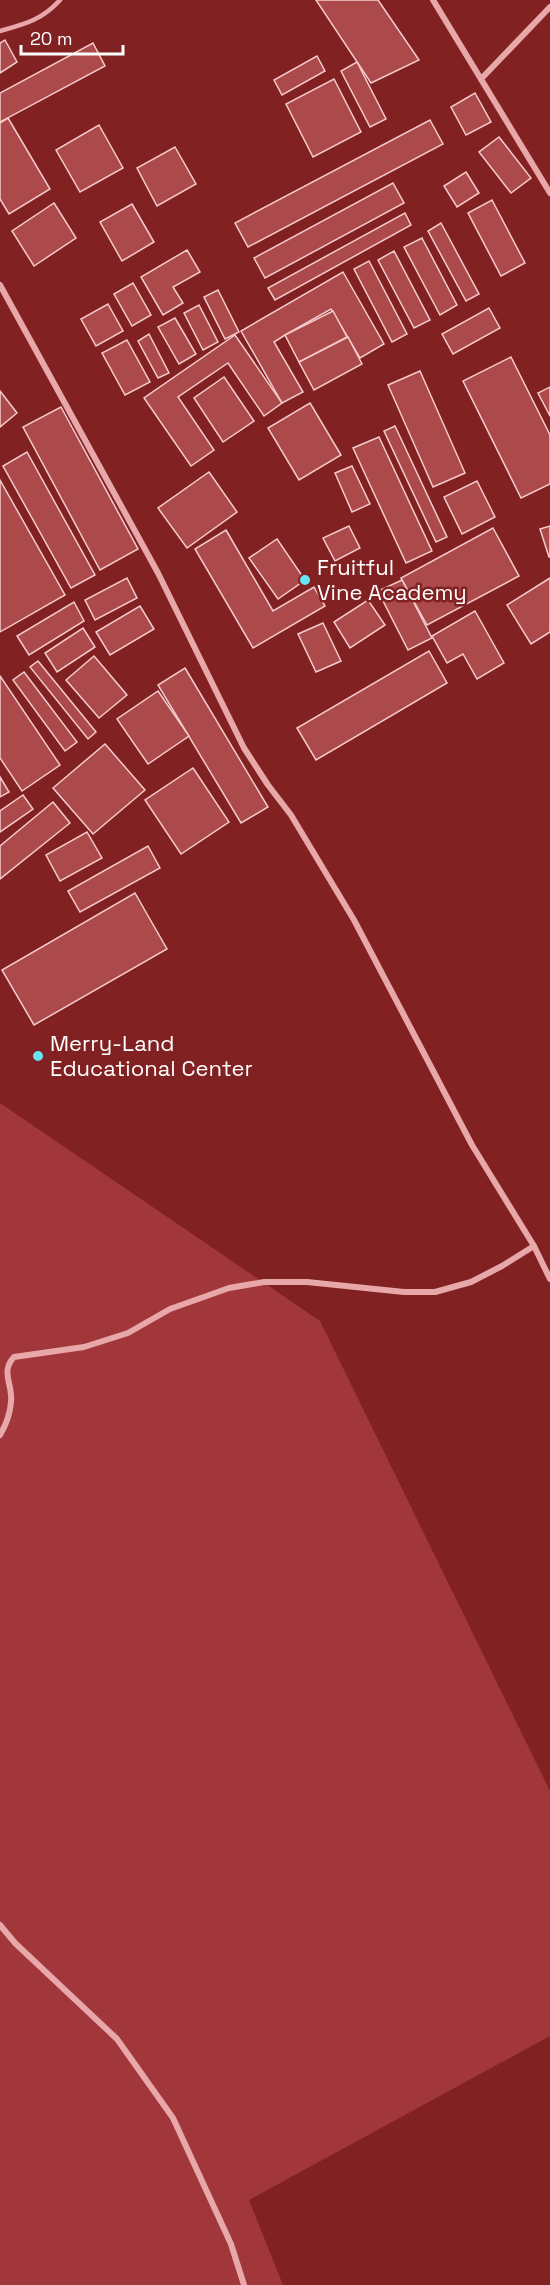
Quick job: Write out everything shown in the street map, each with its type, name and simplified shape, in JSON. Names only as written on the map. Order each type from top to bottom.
[{"type":"street","points":[[434,0],[550,193]]},
{"type":"street","points":[[481,79],[550,7]]},
{"type":"street","points":[[0,285],[158,573],[243,748],[291,815],[338,893],[472,1145],[534,1246],[550,1279]]},
{"type":"street","points":[[0,1435],[5,1426],[12,1400],[5,1370],[6,1363],[14,1357],[84,1347],[128,1333],[180,1305],[229,1288],[264,1282],[307,1282],[404,1292],[435,1292],[471,1282],[534,1246]]},
{"type":"street","points":[[0,1925],[15,1943],[117,2039],[173,2118],[231,2244],[244,2285]]},
{"type":"lane","points":[[0,31],[27,24],[48,13],[60,0]]},
{"type":"shaded area","points":[[0,1103],[320,1321],[550,1791],[550,2036],[249,2200],[283,2285],[0,2285]]},
{"type":"building","points":[[316,0],[378,0],[419,60],[371,83]]},
{"type":"building","points":[[5,40],[17,62],[0,73],[0,43]]},
{"type":"building","points":[[93,43],[105,66],[0,122],[0,93]]},
{"type":"building","points":[[317,56],[325,71],[282,95],[274,80]]},
{"type":"building","points":[[357,62],[386,119],[370,127],[341,71]]},
{"type":"building","points":[[334,79],[361,132],[313,157],[286,104]]},
{"type":"building","points":[[475,93],[491,122],[466,135],[451,107]]},
{"type":"building","points":[[8,118],[50,189],[9,214],[0,199],[0,123]]},
{"type":"building","points":[[430,120],[443,144],[248,247],[235,223]]},
{"type":"building","points":[[99,125],[123,168],[80,192],[56,150]]},
{"type":"building","points":[[499,137],[531,178],[511,193],[479,152]]},
{"type":"building","points":[[175,147],[196,184],[157,206],[137,168]]},
{"type":"building","points":[[466,172],[479,193],[457,207],[444,186]]},
{"type":"building","points":[[393,183],[404,203],[265,278],[254,258]]},
{"type":"building","points":[[492,200],[525,263],[501,276],[468,213]]},
{"type":"building","points":[[54,203],[76,238],[34,266],[12,231]]},
{"type":"building","points":[[132,204],[154,242],[122,261],[100,222]]},
{"type":"building","points":[[405,213],[411,225],[275,300],[268,288]]},
{"type":"building","points":[[441,223],[479,294],[466,301],[428,231]]},
{"type":"building","points":[[422,238],[457,305],[440,315],[404,247]]},
{"type":"building","points":[[187,250],[200,272],[173,287],[183,303],[163,315],[141,277]]},
{"type":"building","points":[[394,251],[430,320],[414,328],[378,260]]},
{"type":"building","points":[[369,261],[407,334],[392,342],[354,269]]},
{"type":"building","points":[[343,272],[384,344],[360,358],[331,309],[285,335],[274,342],[303,392],[282,403],[241,331]]},
{"type":"building","points":[[133,283],[151,315],[132,326],[114,294]]},
{"type":"building","points":[[218,290],[239,332],[225,339],[204,297]]},
{"type":"building","points":[[108,304],[123,331],[96,346],[81,319]]},
{"type":"building","points":[[199,305],[218,342],[203,350],[184,313]]},
{"type":"building","points":[[489,308],[500,328],[453,354],[442,334]]},
{"type":"building","points":[[333,311],[347,337],[299,362],[285,335]]},
{"type":"building","points":[[175,318],[196,354],[179,364],[158,327]]},
{"type":"building","points":[[149,334],[169,373],[158,378],[138,341]]},
{"type":"building","points":[[235,335],[282,403],[264,416],[228,363],[178,397],[214,450],[191,466],[144,398]]},
{"type":"building","points":[[348,337],[362,364],[314,390],[299,362]]},
{"type":"building","points":[[127,340],[150,382],[125,395],[102,353]]},
{"type":"building","points":[[511,357],[550,435],[550,484],[521,498],[463,381]]},
{"type":"building","points":[[420,371],[465,473],[433,487],[388,385]]},
{"type":"building","points":[[224,377],[254,421],[223,442],[194,398]]},
{"type":"building","points":[[550,387],[550,416],[538,393]]},
{"type":"building","points":[[0,391],[17,413],[0,427]]},
{"type":"building","points":[[310,403],[341,455],[299,480],[268,428]]},
{"type":"building","points":[[61,407],[138,549],[100,570],[23,427]]},
{"type":"building","points":[[395,426],[447,537],[436,542],[384,431]]},
{"type":"building","points":[[379,437],[432,551],[406,563],[353,448]]},
{"type":"building","points":[[27,452],[95,575],[71,588],[3,466]]},
{"type":"building","points":[[352,466],[370,504],[352,512],[335,473]]},
{"type":"building","points":[[209,472],[237,512],[187,548],[158,508]]},
{"type":"building","points":[[0,480],[65,595],[0,632]]},
{"type":"building","points":[[477,481],[495,517],[462,534],[444,497]]},
{"type":"building","points":[[349,526],[360,548],[335,561],[323,538]]},
{"type":"building","points":[[550,526],[550,557],[549,557],[540,529]]},
{"type":"building","points":[[493,528],[519,576],[427,625],[401,578]]},
{"type":"building","points":[[226,530],[273,611],[314,587],[325,606],[253,648],[195,549]]},
{"type":"building","points":[[277,539],[305,580],[278,599],[249,558]]},
{"type":"building","points":[[127,578],[137,598],[95,620],[85,600]]},
{"type":"building","points":[[550,578],[550,632],[531,644],[507,605]]},
{"type":"building","points":[[402,580],[432,638],[408,650],[378,591]]},
{"type":"building","points":[[368,600],[385,625],[350,648],[334,622]]},
{"type":"building","points":[[74,602],[84,621],[29,655],[17,636]]},
{"type":"building","points":[[140,606],[154,629],[110,655],[96,632]]},
{"type":"building","points":[[475,611],[504,663],[477,679],[463,654],[447,663],[432,636]]},
{"type":"building","points":[[323,623],[341,661],[316,672],[298,634]]},
{"type":"building","points":[[83,628],[95,647],[57,672],[45,653]]},
{"type":"building","points":[[429,651],[447,683],[316,760],[297,728]]},
{"type":"building","points":[[94,656],[127,695],[99,718],[66,680]]},
{"type":"building","points":[[38,661],[96,732],[88,739],[30,667]]},
{"type":"building","points":[[185,668],[268,807],[241,823],[158,685]]},
{"type":"building","points":[[24,672],[77,742],[65,751],[13,680]]},
{"type":"building","points":[[0,676],[60,765],[22,791],[0,758]]},
{"type":"building","points":[[158,691],[189,736],[148,764],[117,719]]},
{"type":"building","points":[[105,744],[145,790],[93,834],[53,788]]},
{"type":"building","points":[[193,768],[229,822],[181,854],[145,800]]},
{"type":"building","points":[[0,777],[9,792],[0,797]]},
{"type":"building","points":[[23,795],[33,809],[0,832],[0,811]]},
{"type":"building","points":[[53,802],[70,823],[0,879],[0,846]]},
{"type":"building","points":[[87,832],[102,858],[60,881],[46,855]]},
{"type":"building","points":[[148,846],[160,868],[80,912],[68,891]]},
{"type":"building","points":[[135,893],[167,949],[34,1025],[2,970]]},
{"type":"place","name":"Fruitful Vine Academy","points":[[305,580]]},
{"type":"place","name":"Merry-Land Educational Center","points":[[38,1056]]}]
